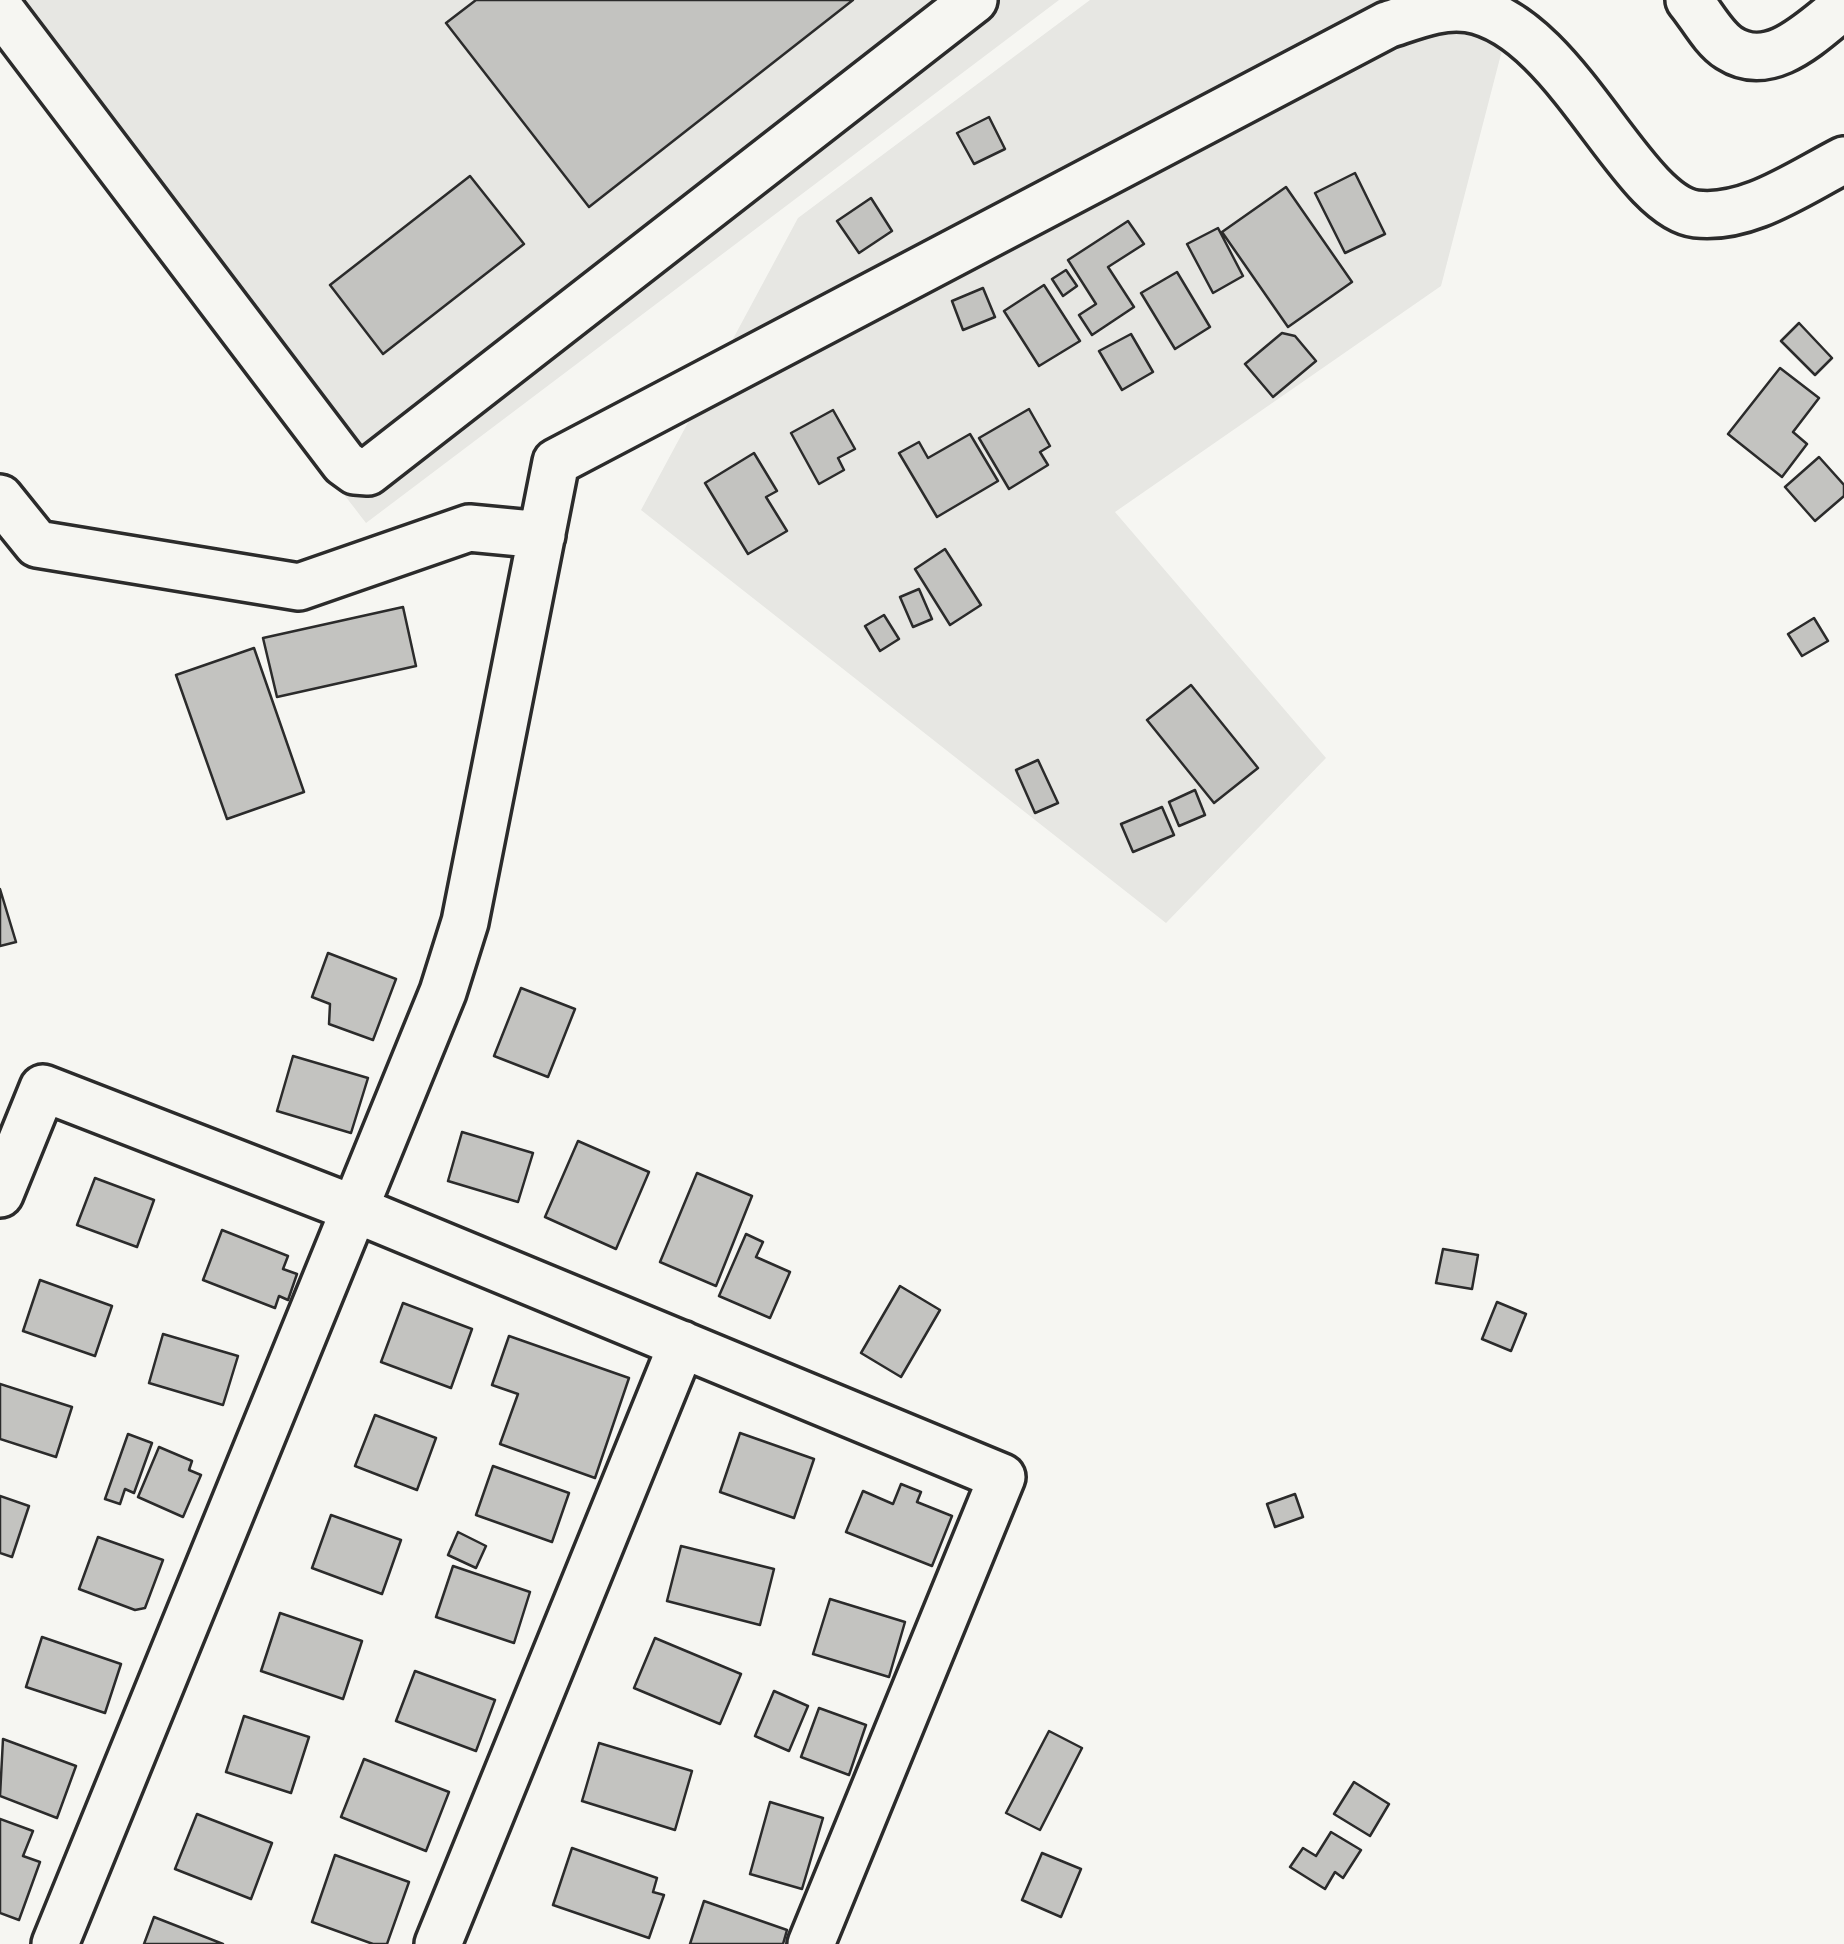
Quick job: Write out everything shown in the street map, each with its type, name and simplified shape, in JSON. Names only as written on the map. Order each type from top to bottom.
[{"type":"street","points":[[0,9],[344,463],[355,471],[368,472],[974,0]]},
{"type":"street","points":[[1689,0],[1726,47],[1750,57],[1773,55],[1794,46],[1844,6]]},
{"type":"street","points":[[55,1944],[443,992],[465,922],[556,462],[1387,25],[1441,9],[1470,9],[1507,25],[1558,67],[1660,196],[1692,214],[1728,214],[1764,202],[1844,160]]},
{"type":"street","points":[[0,498],[37,544],[299,587],[469,528],[542,535]]},
{"type":"street","points":[[0,1194],[44,1088],[352,1208],[1002,1477],[811,1944]]},
{"type":"street","points":[[438,1944],[682,1344]]},
{"type":"shaded area","points":[[0,0],[1059,0],[366,523],[0,49]]},
{"type":"shaded area","points":[[1090,0],[1515,0],[1441,286],[1115,512],[1326,758],[1166,923],[641,510],[798,218]]},
{"type":"building","points":[[476,0],[853,0],[589,207],[446,23]]},
{"type":"building","points":[[989,117],[1005,149],[974,164],[957,133]]},
{"type":"building","points":[[1355,173],[1385,234],[1345,253],[1315,193]]},
{"type":"building","points":[[470,176],[524,244],[383,354],[330,285]]},
{"type":"building","points":[[1286,187],[1352,282],[1288,327],[1222,232]]},
{"type":"building","points":[[871,198],[892,231],[859,253],[837,221]]},
{"type":"building","points":[[1128,221],[1144,244],[1108,267],[1134,307],[1092,335],[1079,315],[1096,304],[1068,260]]},
{"type":"building","points":[[1218,228],[1243,276],[1213,293],[1187,244]]},
{"type":"building","points":[[1066,270],[1077,286],[1063,296],[1052,279]]},
{"type":"building","points":[[1177,272],[1210,327],[1175,349],[1141,293]]},
{"type":"building","points":[[1044,285],[1080,341],[1039,366],[1004,311]]},
{"type":"building","points":[[983,288],[995,317],[963,330],[952,301]]},
{"type":"building","points":[[1799,323],[1832,358],[1815,375],[1781,341]]},
{"type":"building","points":[[1282,333],[1295,336],[1316,361],[1273,397],[1245,364]]},
{"type":"building","points":[[1131,334],[1153,372],[1122,390],[1099,351]]},
{"type":"building","points":[[1780,368],[1819,398],[1793,432],[1807,444],[1782,477],[1728,434]]},
{"type":"building","points":[[1029,409],[1050,446],[1040,452],[1048,465],[1009,489],[979,438]]},
{"type":"building","points":[[833,410],[855,449],[838,458],[844,470],[819,484],[791,433]]},
{"type":"building","points":[[970,434],[998,481],[937,517],[899,453],[919,442],[928,458]]},
{"type":"building","points":[[754,453],[777,491],[766,497],[787,531],[748,554],[705,483]]},
{"type":"building","points":[[1819,457],[1844,485],[1844,496],[1815,521],[1785,487]]},
{"type":"building","points":[[945,549],[981,605],[950,625],[915,569]]},
{"type":"building","points":[[919,589],[932,619],[913,627],[900,597]]},
{"type":"building","points":[[403,607],[416,666],[277,697],[263,638]]},
{"type":"building","points":[[884,615],[899,639],[880,651],[865,626]]},
{"type":"building","points":[[1814,618],[1828,641],[1802,656],[1788,634]]},
{"type":"building","points":[[254,648],[304,792],[227,819],[176,675]]},
{"type":"building","points":[[1191,685],[1258,768],[1214,803],[1147,720]]},
{"type":"building","points":[[1038,760],[1058,803],[1035,813],[1016,770]]},
{"type":"building","points":[[1195,790],[1205,815],[1179,826],[1169,802]]},
{"type":"building","points":[[1162,807],[1174,835],[1133,852],[1121,824]]},
{"type":"building","points":[[0,889],[16,942],[0,946]]},
{"type":"building","points":[[328,953],[396,979],[373,1040],[329,1024],[330,1004],[312,997]]},
{"type":"building","points":[[521,988],[575,1009],[548,1077],[494,1056]]},
{"type":"building","points":[[293,1056],[368,1078],[351,1133],[277,1111]]},
{"type":"building","points":[[462,1132],[533,1153],[518,1202],[448,1181]]},
{"type":"building","points":[[578,1141],[649,1172],[616,1249],[545,1217]]},
{"type":"building","points":[[697,1173],[752,1196],[716,1286],[660,1262]]},
{"type":"building","points":[[95,1178],[154,1200],[137,1247],[77,1225]]},
{"type":"building","points":[[222,1230],[288,1256],[283,1269],[297,1274],[288,1300],[279,1296],[275,1308],[203,1280]]},
{"type":"building","points":[[746,1234],[763,1242],[756,1257],[790,1272],[770,1318],[719,1296]]},
{"type":"building","points":[[1443,1249],[1478,1255],[1472,1289],[1436,1283]]},
{"type":"building","points":[[40,1280],[112,1306],[95,1356],[23,1331]]},
{"type":"building","points":[[900,1286],[940,1310],[901,1377],[861,1353]]},
{"type":"building","points":[[1497,1302],[1526,1314],[1511,1351],[1482,1339]]},
{"type":"building","points":[[403,1303],[472,1329],[451,1388],[381,1362]]},
{"type":"building","points":[[163,1334],[238,1356],[223,1405],[149,1383]]},
{"type":"building","points":[[509,1336],[629,1378],[595,1478],[500,1444],[518,1394],[492,1385]]},
{"type":"building","points":[[0,1384],[72,1407],[56,1457],[0,1439]]},
{"type":"building","points":[[375,1415],[436,1438],[417,1490],[355,1466]]},
{"type":"building","points":[[740,1433],[814,1459],[794,1518],[720,1492]]},
{"type":"building","points":[[128,1434],[152,1443],[134,1493],[125,1489],[120,1504],[105,1499]]},
{"type":"building","points":[[159,1447],[192,1461],[189,1470],[201,1475],[183,1517],[138,1497]]},
{"type":"building","points":[[493,1466],[569,1493],[552,1542],[476,1515]]},
{"type":"building","points":[[901,1484],[921,1492],[917,1502],[952,1516],[932,1566],[846,1532],[863,1491],[893,1504]]},
{"type":"building","points":[[1295,1494],[1303,1517],[1275,1527],[1267,1504]]},
{"type":"building","points":[[0,1496],[29,1506],[12,1557],[0,1553]]},
{"type":"building","points":[[331,1515],[401,1540],[382,1594],[312,1568]]},
{"type":"building","points":[[458,1532],[486,1546],[476,1568],[448,1555]]},
{"type":"building","points":[[98,1537],[163,1560],[145,1608],[135,1610],[79,1589]]},
{"type":"building","points":[[681,1546],[774,1569],[760,1625],[667,1601]]},
{"type":"building","points":[[453,1566],[530,1592],[514,1643],[436,1617]]},
{"type":"building","points":[[830,1599],[905,1622],[889,1677],[813,1654]]},
{"type":"building","points":[[280,1613],[362,1641],[343,1699],[261,1671]]},
{"type":"building","points":[[42,1637],[121,1664],[105,1713],[26,1687]]},
{"type":"building","points":[[655,1638],[741,1674],[720,1724],[634,1688]]},
{"type":"building","points":[[415,1671],[495,1700],[476,1751],[396,1721]]},
{"type":"building","points":[[774,1691],[808,1706],[789,1751],[755,1736]]},
{"type":"building","points":[[819,1708],[866,1725],[849,1775],[801,1757]]},
{"type":"building","points":[[244,1716],[309,1737],[291,1793],[226,1772]]},
{"type":"building","points":[[1049,1731],[1082,1748],[1040,1830],[1006,1813]]},
{"type":"building","points":[[3,1739],[76,1766],[57,1818],[0,1796]]},
{"type":"building","points":[[599,1743],[692,1771],[675,1830],[582,1801]]},
{"type":"building","points":[[364,1759],[449,1792],[426,1851],[341,1817]]},
{"type":"building","points":[[1354,1782],[1389,1804],[1370,1836],[1334,1814]]},
{"type":"building","points":[[770,1802],[823,1818],[802,1889],[750,1874]]},
{"type":"building","points":[[197,1814],[272,1843],[251,1899],[175,1869]]},
{"type":"building","points":[[0,1819],[33,1831],[23,1856],[40,1862],[19,1920],[0,1913]]},
{"type":"building","points":[[1331,1832],[1361,1850],[1343,1878],[1335,1872],[1325,1889],[1290,1867],[1303,1848],[1316,1856]]},
{"type":"building","points":[[572,1848],[657,1878],[653,1892],[664,1895],[649,1938],[553,1905]]},
{"type":"building","points":[[1042,1853],[1081,1869],[1061,1917],[1022,1900]]},
{"type":"building","points":[[335,1855],[409,1882],[387,1944],[373,1944],[312,1922]]},
{"type":"building","points":[[704,1901],[787,1930],[783,1944],[690,1944]]},
{"type":"building","points":[[154,1917],[223,1944],[144,1944]]}]
